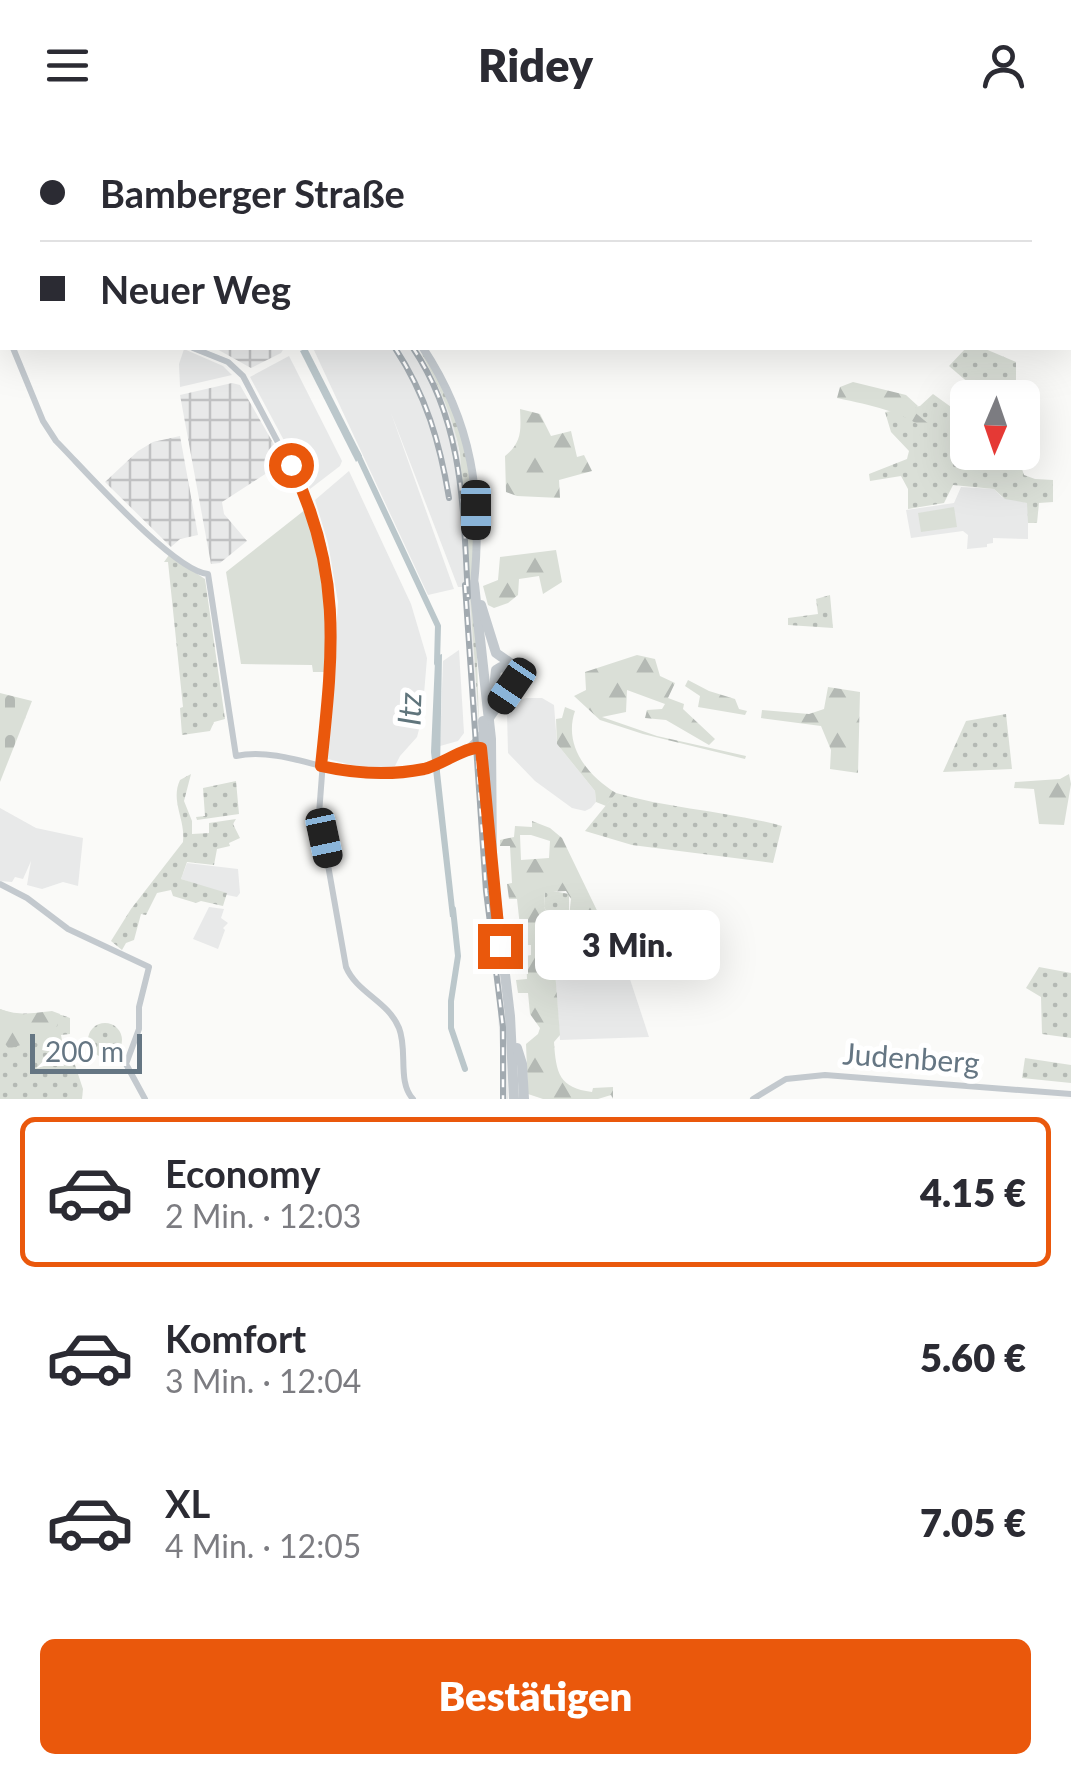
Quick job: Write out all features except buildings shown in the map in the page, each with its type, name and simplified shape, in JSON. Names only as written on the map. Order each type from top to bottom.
[{"type":"highway","points":[[476,580],[495,706]]},
{"type":"highway","points":[[480,610],[498,656],[522,674]]},
{"type":"highway","points":[[480,610],[480,681],[492,866],[519,1099]]},
{"type":"highway","points":[[480,610],[493,776],[492,866]]},
{"type":"highway","points":[[519,1099],[522,1064],[496,866],[495,673],[498,668],[507,668],[522,674]]},
{"type":"highway","points":[[507,668],[512,686]]},
{"type":"highway","points":[[468,749],[478,746],[484,758]]},
{"type":"main road","points":[[424,350],[447,385],[472,456],[476,580]]},
{"type":"street","points":[[13,350],[43,421],[56,441],[166,551],[196,571],[208,574],[236,756],[256,753],[368,774],[421,770],[468,749],[484,730],[495,706],[522,674]]},
{"type":"street","points":[[198,350],[228,362],[243,376],[291,465],[316,523],[327,568],[331,612],[319,814],[344,959],[351,979],[386,1008],[398,1024],[404,1047],[406,1090],[414,1099]]},
{"type":"street","points":[[0,884],[27,898],[48,916],[149,967],[139,1029],[126,1058],[131,1077],[144,1099]]},
{"type":"street","name":"Judenberg","points":[[753,1099],[786,1079],[825,1075],[1071,1094]]},
{"type":"street","points":[[400,1098],[406,1090]]},
{"type":"shaded area","points":[[186,350],[223,366],[232,375],[180,387],[179,364]]},
{"type":"shaded area","points":[[219,350],[283,350],[251,368]]},
{"type":"shaded area","points":[[308,350],[362,456],[356,462],[300,351]]},
{"type":"shaded area","points":[[314,350],[419,350],[442,391],[454,423],[464,481],[478,723],[473,730],[463,587],[458,587],[391,413],[454,589],[428,595]]},
{"type":"shaded area","points":[[289,356],[342,461],[310,489],[250,377]]},
{"type":"shaded area","points":[[232,383],[240,385],[284,462],[222,502],[224,514],[247,541],[220,563],[211,564],[180,395]]},
{"type":"shaded area","points":[[180,436],[198,535],[180,539],[171,547],[105,482],[138,451],[153,442]]},
{"type":"shaded area","points":[[349,471],[411,604],[427,658],[417,737],[395,766],[389,768],[367,769],[328,759],[338,602],[328,543],[315,500]]},
{"type":"shaded area","points":[[961,487],[994,489],[1002,497],[1028,503],[1028,539],[993,538],[987,547],[967,549],[968,535],[963,531],[911,538],[906,510],[954,503]]},
{"type":"shaded area","points":[[459,650],[464,733],[458,741],[440,746],[443,661]]},
{"type":"shaded area","points":[[442,654],[440,772],[456,918],[450,917],[431,752],[435,661]]},
{"type":"shaded area","points":[[542,698],[554,705],[557,744],[595,791],[596,802],[591,808],[572,808],[535,781],[508,753],[507,713],[515,701]]},
{"type":"shaded area","points":[[479,751],[487,869],[506,1025],[508,1099],[500,1099],[497,994],[483,885],[475,752]]},
{"type":"shaded area","points":[[0,808],[36,828],[83,838],[78,886],[63,882],[42,889],[27,885],[31,861],[23,879],[0,881]]},
{"type":"shaded area","points":[[187,863],[238,869],[240,893],[237,897],[227,895],[181,879]]},
{"type":"shaded area","points":[[209,907],[224,909],[221,918],[228,923],[218,949],[193,939]]},
{"type":"shaded area","points":[[569,917],[603,934],[624,961],[649,1037],[560,1040],[551,919]]},
{"type":"green space","points":[[964,350],[988,350],[1016,362],[1016,380],[965,380],[949,366]]},
{"type":"green space","points":[[421,353],[449,398],[470,472],[479,725],[460,454],[445,402]]},
{"type":"green space","points":[[853,382],[906,395],[918,406],[912,410],[930,425],[928,431],[896,413],[837,398],[840,387]]},
{"type":"green space","points":[[933,394],[950,406],[950,470],[1022,470],[1024,475],[1035,479],[1053,480],[1053,502],[1039,503],[1037,523],[1028,523],[1027,503],[1005,499],[994,489],[953,485],[944,503],[908,509],[908,489],[901,476],[870,481],[869,474],[907,459],[909,451],[891,432],[885,412],[920,406]]},
{"type":"green space","points":[[520,409],[540,414],[551,436],[571,431],[577,457],[584,455],[592,471],[559,480],[560,498],[506,492],[505,456],[519,436]]},
{"type":"green space","points":[[954,507],[957,527],[921,532],[918,513]]},
{"type":"green space","points":[[306,509],[323,568],[325,672],[313,672],[312,665],[241,664],[226,572]]},
{"type":"green space","points":[[556,550],[562,582],[543,594],[539,576],[519,579],[518,595],[494,608],[488,605],[483,586],[498,580],[500,557]]},
{"type":"green space","points":[[169,555],[205,579],[225,719],[214,722],[210,731],[182,735],[183,707],[168,562],[164,562]]},
{"type":"green space","points":[[830,595],[833,628],[788,625],[788,618],[818,614],[816,599]]},
{"type":"green space","points":[[637,655],[655,659],[660,676],[675,683],[668,698],[684,704],[683,709],[715,739],[709,745],[666,720],[645,718],[647,710],[662,709],[665,704],[627,690],[626,712],[602,717],[657,736],[746,756],[745,759],[643,734],[600,720],[574,696],[586,690],[585,672]]},
{"type":"green space","points":[[688,680],[735,699],[739,709],[747,711],[745,715],[698,707],[700,696],[685,686]]},
{"type":"green space","points":[[828,687],[860,692],[858,773],[830,769],[831,750],[821,726],[761,718],[762,710],[809,714],[824,709]]},
{"type":"green space","points":[[0,693],[32,701],[0,782]]},
{"type":"green space","points":[[565,707],[575,711],[572,736],[580,759],[616,793],[606,806],[596,802],[595,791],[557,744],[556,719],[562,718]]},
{"type":"green space","points":[[1006,714],[1012,769],[943,772],[966,721]]},
{"type":"green space","points":[[191,774],[184,801],[192,821],[192,834],[209,833],[209,823],[236,819],[233,824],[240,838],[217,849],[214,865],[187,862],[181,879],[227,893],[223,906],[173,896],[171,890],[157,893],[146,915],[141,914],[134,940],[122,950],[111,941],[183,842],[177,788],[180,780]]},
{"type":"green space","points":[[1069,774],[1064,825],[1039,824],[1034,789],[1014,788],[1015,782],[1060,779]]},
{"type":"green space","points":[[236,781],[239,814],[197,820],[196,817],[205,816],[203,788]]},
{"type":"green space","points":[[616,793],[782,826],[773,863],[632,845],[585,831]]},
{"type":"green space","points":[[532,821],[562,838],[604,925],[628,948],[617,950],[603,934],[569,917],[571,899],[566,891],[545,892],[544,907],[551,919],[560,1035],[554,1042],[558,1070],[566,1083],[581,1090],[592,1092],[593,1088],[613,1087],[613,1099],[611,1095],[598,1099],[543,1099],[528,1094],[526,1044],[540,1028],[530,1014],[528,993],[518,993],[516,980],[527,979],[526,956],[531,955],[531,945],[522,945],[517,899],[509,899],[507,884],[512,883],[510,846],[500,846],[500,840],[514,837],[515,826],[532,827]],"holes":[[[520,835],[550,841],[549,858],[521,860]]]},
{"type":"green space","points":[[548,890],[569,894],[569,917],[551,919],[544,907]]},
{"type":"green space","points":[[1039,967],[1071,973],[1071,1038],[1042,1034],[1041,997],[1026,988]]},
{"type":"green space","points":[[0,1009],[70,1018],[70,1034],[61,1035],[66,1063],[74,1062],[83,1089],[82,1099],[0,1099]]},
{"type":"green space","points":[[0,1009],[17,1015],[52,1011],[60,1014],[57,1041],[40,1045],[32,1041],[9,1049],[0,1037]]},
{"type":"green space","points":[[105,1023],[117,1028],[122,1040],[117,1052],[105,1057],[93,1052],[88,1040],[93,1028]]},
{"type":"green space","points":[[1025,1058],[1071,1065],[1071,1083],[1022,1078]]},
{"type":"waterway","name":"Itz","points":[[357,453],[438,626],[437,663]]},
{"type":"waterway","name":"Itz","points":[[453,909],[458,956],[451,1028],[465,1069]]},
{"type":"railway","points":[[396,350],[430,420],[449,498]]},
{"type":"railway","points":[[414,350],[442,407],[458,468],[468,597]]},
{"type":"railway","points":[[465,585],[486,891],[503,1027],[503,1099]]},
{"type":"route","points":[[291,465],[308,499],[323,545],[330,590],[330,674],[321,766],[356,774],[421,770],[451,760],[468,749],[481,748],[500,946]]}]
